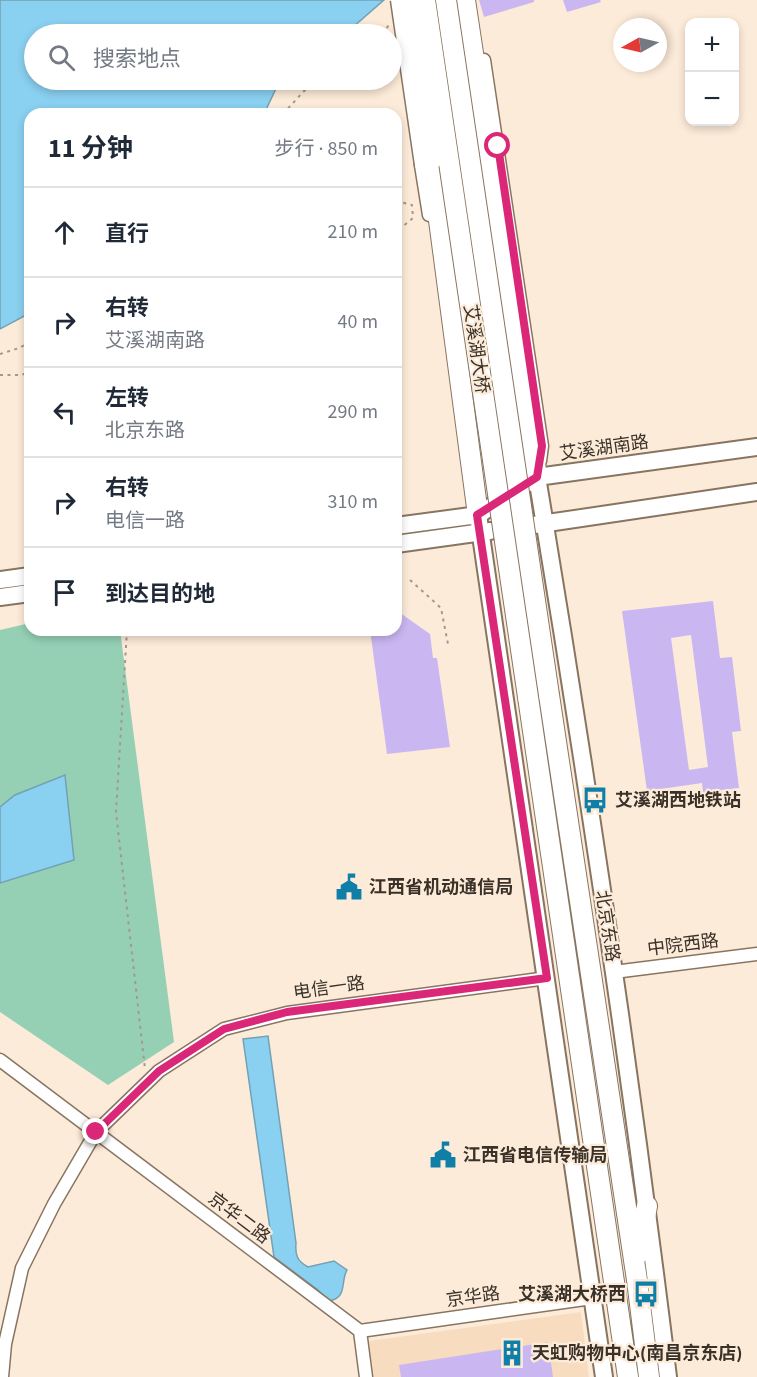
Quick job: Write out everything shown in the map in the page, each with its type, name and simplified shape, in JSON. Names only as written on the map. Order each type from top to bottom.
[{"type":"main road","points":[[407,0],[426,163],[604,1377]]},
{"type":"main road","name":"艾溪湖大桥","points":[[425,0],[628,1377]]},
{"type":"main road","name":"艾溪湖大桥","points":[[446,0],[549,695]]},
{"type":"main road","points":[[465,0],[537,477]]},
{"type":"main road","name":"艾溪湖南路","points":[[402,543],[479,524],[537,477],[757,447]]},
{"type":"main road","name":"北京东路","points":[[537,477],[614,972],[669,1377]]},
{"type":"main road","name":"艾溪湖南路","points":[[402,526],[545,523],[757,492]]},
{"type":"main road","points":[[0,580],[24,577]]},
{"type":"main road","points":[[0,597],[24,594]]},
{"type":"main road","name":"北京东路","points":[[549,695],[637,1280],[649,1377]]},
{"type":"main road","points":[[637,1280],[641,1235],[647,1206]]},
{"type":"street","points":[[397,0],[401,24]]},
{"type":"street","points":[[474,0],[542,446],[537,477]]},
{"type":"street","points":[[402,28],[426,163]]},
{"type":"street","name":"中院西路","points":[[614,972],[757,954]]},
{"type":"street","name":"电信一路","points":[[2,1377],[5,1344],[22,1268],[54,1204],[96,1132],[159,1071],[224,1029],[287,1012],[547,978]]},
{"type":"street","name":"京华二路","points":[[0,1060],[360,1331]]},
{"type":"street","name":"京华路","points":[[360,1331],[592,1298]]},
{"type":"street","points":[[360,1331],[366,1377]]},
{"type":"path","points":[[288,108],[306,90]]},
{"type":"path","points":[[402,203],[412,206],[413,218],[402,227]]},
{"type":"path","points":[[0,354],[24,345]]},
{"type":"path","points":[[0,375],[24,374]]},
{"type":"path","points":[[410,580],[441,608],[448,644]]},
{"type":"path","points":[[128,636],[116,812],[147,1083]]},
{"type":"shaded area","points":[[581,1312],[589,1377],[374,1377],[369,1341]]},
{"type":"green space","points":[[24,624],[24,636],[121,636],[174,1042],[108,1085],[0,1012],[0,630]]},
{"type":"water","points":[[0,0],[384,0],[356,24],[24,24],[24,90],[275,90],[267,108],[24,108],[24,316],[0,329]]},
{"type":"water","points":[[65,775],[74,860],[0,883],[0,807],[15,795]]},
{"type":"water","points":[[268,1036],[296,1254],[299,1260],[308,1267],[334,1261],[347,1270],[341,1293],[329,1301],[274,1257],[243,1039]]},
{"type":"building","points":[[479,0],[534,0],[534,2],[484,17]]},
{"type":"building","points":[[563,0],[600,0],[601,2],[567,12]]},
{"type":"building","points":[[713,601],[720,658],[732,657],[741,731],[732,732],[739,788],[703,792],[702,783],[647,791],[622,611]],"holes":[[[691,635],[708,767],[689,770],[671,638]]]},
{"type":"building","points":[[402,614],[430,634],[433,658],[437,658],[450,747],[387,754],[371,636],[402,636]]},
{"type":"building","name":"天虹购物中心(南昌京东店)","points":[[548,1342],[553,1377],[401,1377],[399,1365]]},
{"type":"place","name":"艾溪湖西地铁站","points":[[595,800]]},
{"type":"place","name":"江西省机动通信局","points":[[349,887]]},
{"type":"place","name":"江西省电信传输局","points":[[443,1155]]},
{"type":"place","name":"艾溪湖大桥西","points":[[646,1294]]},
{"type":"place","name":"天虹购物中心(南昌京东店)","points":[[512,1353]]},
{"type":"route","points":[[96,1132],[159,1071],[224,1029],[287,1012],[547,978],[477,515],[537,477],[542,446],[498,146]]}]
